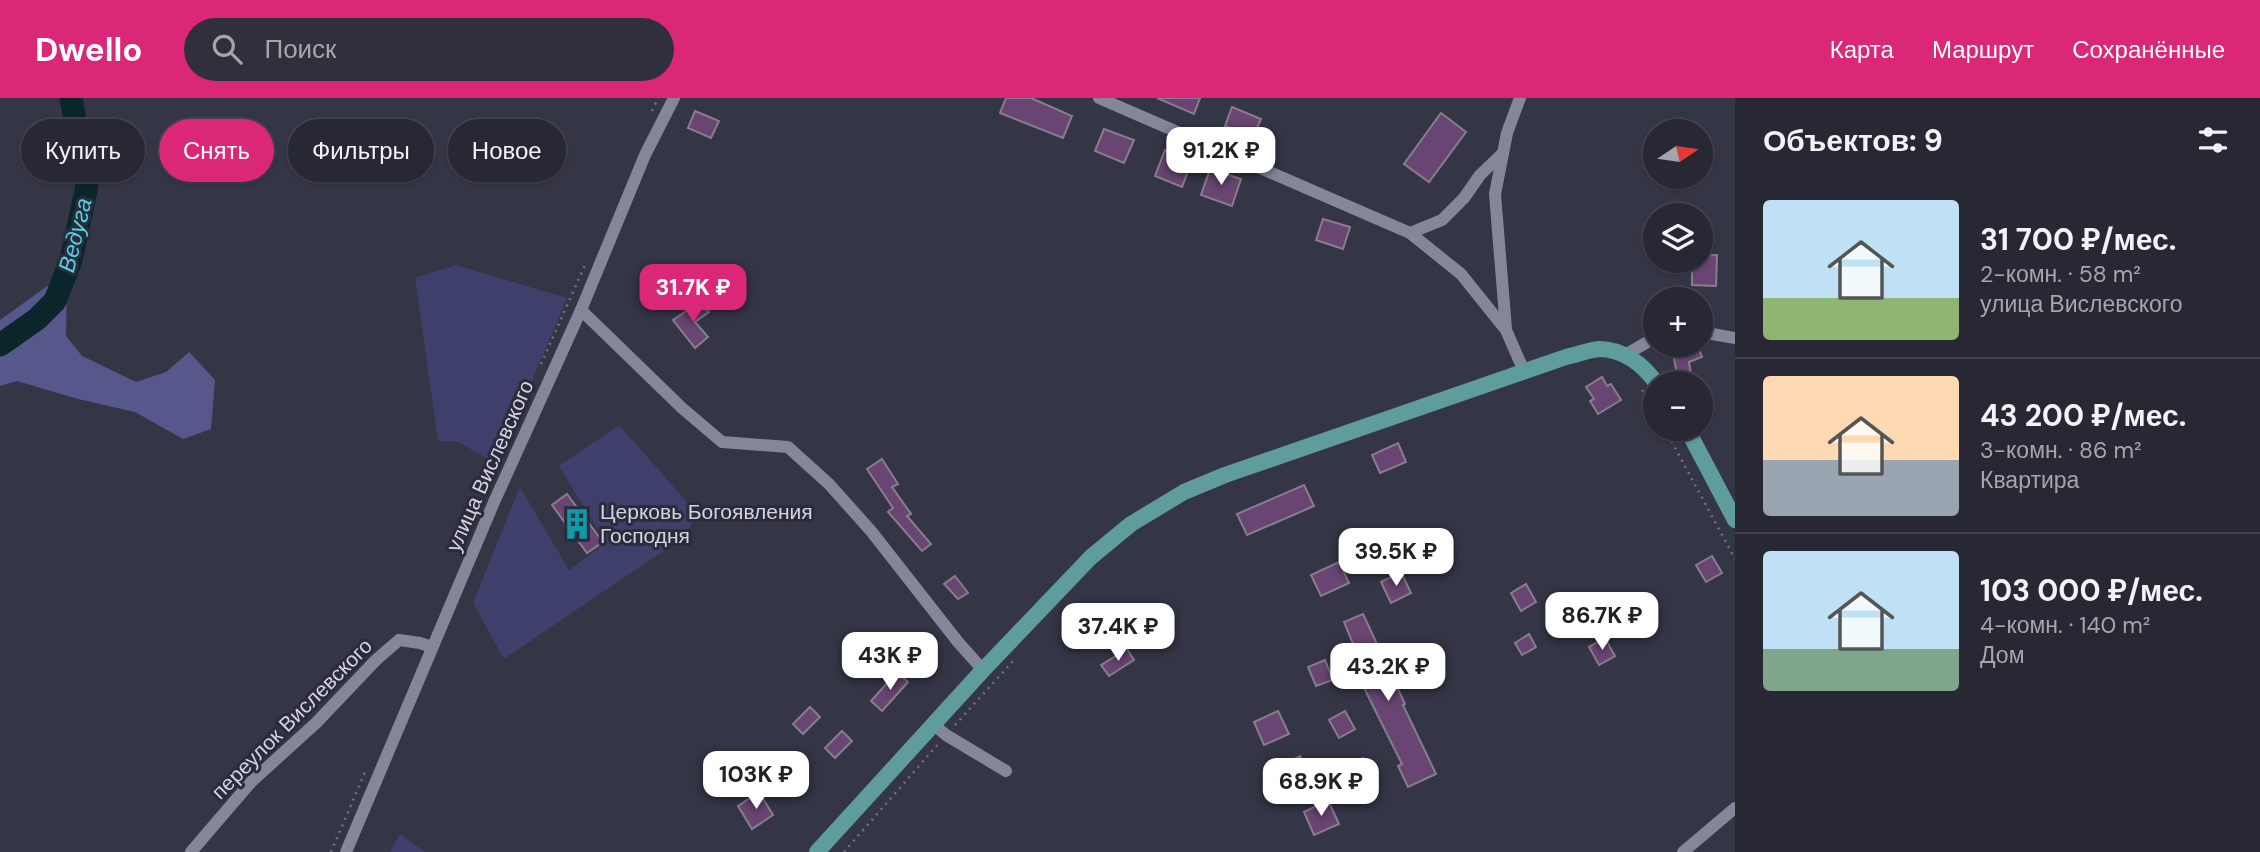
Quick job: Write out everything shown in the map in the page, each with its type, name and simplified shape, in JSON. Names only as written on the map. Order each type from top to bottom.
[{"type":"main road","points":[[817,852],[933,724],[1091,557],[1131,524],[1184,492],[1225,475],[1524,371],[1600,349],[1625,355],[1647,371]]},
{"type":"main road","points":[[1692,441],[1735,520]]},
{"type":"street","name":"улица Вислевского","points":[[346,852],[494,502],[581,310],[645,155],[674,98]]},
{"type":"street","points":[[1099,98],[1410,233],[1461,274],[1506,330],[1524,371]]},
{"type":"street","points":[[1506,330],[1495,194],[1507,133],[1520,98]]},
{"type":"street","points":[[1410,233],[1442,220],[1503,152]]},
{"type":"street","points":[[581,310],[682,408],[722,442],[788,447],[829,484],[871,531],[958,642],[984,670]]},
{"type":"street","points":[[1713,334],[1735,338]]},
{"type":"street","points":[[1625,355],[1643,345]]},
{"type":"street","name":"переулок Вислевского","points":[[191,852],[251,782],[316,723],[376,660],[399,640],[432,648]]},
{"type":"street","points":[[933,724],[946,735],[1006,771]]},
{"type":"street","points":[[1683,852],[1735,808]]},
{"type":"path","points":[[1671,441],[1735,559]]},
{"type":"path","points":[[844,852],[1016,657]]},
{"type":"shaded area","points":[[456,265],[567,298],[497,464],[456,441],[438,441],[415,278]]},
{"type":"shaded area","points":[[67,272],[66,336],[82,356],[136,382],[166,372],[189,352],[215,380],[211,429],[183,439],[135,412],[17,381],[0,386],[0,320]]},
{"type":"shaded area","points":[[619,425],[696,512],[687,535],[504,659],[473,603],[520,487],[569,570],[606,543],[559,466]]},
{"type":"shaded area","points":[[400,834],[425,852],[390,852]]},
{"type":"building","points":[[1006,98],[1031,98],[1072,116],[1063,138],[1000,113]]},
{"type":"building","points":[[1157,98],[1200,98],[1194,114]]},
{"type":"building","points":[[1232,107],[1261,119],[1253,137],[1225,126]]},
{"type":"building","points":[[695,111],[719,121],[711,138],[688,128]]},
{"type":"building","points":[[1441,113],[1466,132],[1429,182],[1404,164]]},
{"type":"building","points":[[1104,129],[1134,140],[1124,163],[1095,151]]},
{"type":"building","points":[[1165,150],[1192,161],[1182,187],[1155,176]]},
{"type":"building","points":[[1210,169],[1241,179],[1232,206],[1201,195]]},
{"type":"building","points":[[1323,219],[1350,227],[1343,249],[1316,240]]},
{"type":"building","points":[[1713,255],[1717,255],[1716,286],[1692,285],[1692,273],[1713,273]]},
{"type":"building","points":[[701,301],[709,312],[695,322],[708,337],[695,348],[673,320]]},
{"type":"building","points":[[1674,357],[1702,357],[1689,362],[1690,371],[1676,371]]},
{"type":"building","points":[[1602,377],[1607,386],[1611,384],[1621,400],[1598,414],[1590,401],[1594,399],[1586,387]]},
{"type":"building","points":[[1398,443],[1406,462],[1380,473],[1372,455]]},
{"type":"building","points":[[882,459],[898,484],[892,487],[911,514],[907,516],[931,544],[922,551],[888,512],[893,508],[867,469]]},
{"type":"building","points":[[1304,485],[1314,506],[1247,535],[1237,514]]},
{"type":"building","name":"Церковь Богоявления Господня","points":[[567,494],[603,542],[587,553],[552,505]]},
{"type":"building","points":[[1712,556],[1722,573],[1706,582],[1696,565]]},
{"type":"building","points":[[1339,562],[1349,583],[1321,596],[1311,575]]},
{"type":"building","points":[[1401,572],[1411,593],[1391,603],[1381,582]]},
{"type":"building","points":[[955,576],[968,593],[958,599],[944,584]]},
{"type":"building","points":[[1526,584],[1536,602],[1521,611],[1511,593]]},
{"type":"building","points":[[1363,614],[1436,774],[1408,787],[1398,766],[1402,764],[1351,662],[1359,658],[1344,622]]},
{"type":"building","points":[[1529,634],[1536,647],[1522,655],[1515,643]]},
{"type":"building","points":[[1605,638],[1615,656],[1599,665],[1589,647]]},
{"type":"building","points":[[1127,649],[1134,660],[1109,676],[1101,665]]},
{"type":"building","points":[[1325,660],[1333,680],[1316,686],[1308,667]]},
{"type":"building","points":[[897,672],[908,682],[882,711],[871,701]]},
{"type":"building","points":[[810,707],[820,717],[803,734],[793,724]]},
{"type":"building","points":[[1278,711],[1289,734],[1264,745],[1254,722]]},
{"type":"building","points":[[1345,711],[1355,729],[1339,738],[1329,720]]},
{"type":"building","points":[[842,731],[852,741],[835,758],[825,748]]},
{"type":"building","points":[[1300,756],[1311,780],[1287,791],[1277,768]]},
{"type":"building","points":[[1363,758],[1378,787],[1357,797],[1341,769]]},
{"type":"building","points":[[759,792],[773,815],[752,829],[738,806]]},
{"type":"building","points":[[1328,800],[1339,824],[1314,835],[1304,812]]},
{"type":"waterway","name":"Ведуга","points":[[0,345],[37,319],[55,301],[71,260],[87,186],[71,98]]},
{"type":"place","name":"Церковь Богоявления Господня","points":[[577,524]]}]
